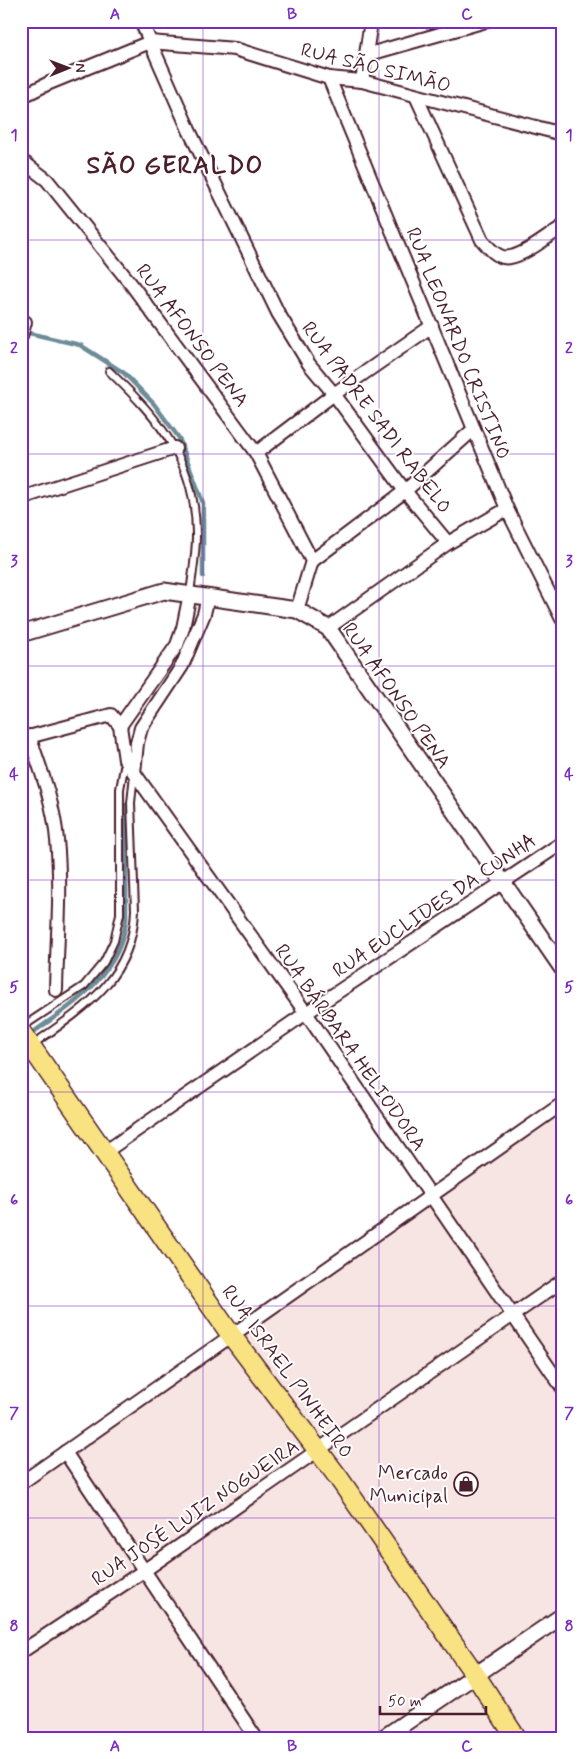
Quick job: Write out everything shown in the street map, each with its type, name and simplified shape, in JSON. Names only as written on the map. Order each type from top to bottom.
[{"type":"main road","name":"RUA ISRAEL PINHEIRO","points":[[25,1027],[52,1076],[231,1335],[319,1450],[476,1676],[516,1738]]},
{"type":"street","name":"RUA PADRE SADI RABELO","points":[[140,21],[189,130],[278,313],[309,364],[334,394],[405,491],[448,543]]},
{"type":"street","points":[[362,81],[371,21]]},
{"type":"street","points":[[366,55],[486,21]]},
{"type":"street","name":"RUA SÃO SIMÃO","points":[[150,42],[235,49],[329,78],[362,81],[562,134]]},
{"type":"street","points":[[21,97],[47,84],[150,42]]},
{"type":"street","name":"RUA LEONARDO CRISTINO","points":[[329,78],[507,510],[562,619]]},
{"type":"street","points":[[416,96],[482,240],[490,249],[499,256],[512,258],[562,227]]},
{"type":"street","name":"RUA AFONSO PENA","points":[[21,160],[47,180],[131,284],[256,453],[312,561]]},
{"type":"street","points":[[21,336],[25,322]]},
{"type":"street","points":[[256,453],[334,394],[432,326]]},
{"type":"street","points":[[21,634],[164,591],[297,610],[312,561],[405,491],[474,428]]},
{"type":"street","points":[[21,498],[175,448]]},
{"type":"street","points":[[328,628],[448,543],[507,510]]},
{"type":"street","points":[[56,990],[59,889],[57,839],[47,788],[25,738],[111,715],[120,726],[177,645],[184,628],[190,594]]},
{"type":"street","points":[[134,773],[137,743],[141,728],[182,666],[204,614],[208,597]]},
{"type":"street","name":"RUA AFONSO PENA","points":[[297,610],[328,628],[562,968]]},
{"type":"street","name":"RUA BÁRBARA HELIODORA","points":[[120,726],[125,760],[306,1013],[562,1387]]},
{"type":"street","name":"RUA EUCLIDES DA CUNHA","points":[[105,1152],[306,1013],[562,843]]},
{"type":"street","points":[[21,1484],[431,1194],[562,1104]]},
{"type":"street","name":"RUA JOSÉ LUIZ NOGUEIRA","points":[[21,1652],[145,1570],[562,1281]]},
{"type":"street","points":[[65,1452],[256,1738]]},
{"type":"street","points":[[383,1738],[562,1616]]},
{"type":"lane","points":[[109,371],[151,413],[175,448],[187,471],[194,503],[196,539],[190,594]]},
{"type":"lane","points":[[25,1027],[84,986],[104,962],[114,941],[120,914],[120,790],[125,760]]},
{"type":"lane","points":[[39,1040],[70,1019],[94,998],[118,972],[128,952],[134,927],[135,910],[131,803],[134,773]]},
{"type":"shaded area","points":[[562,1110],[562,1738],[21,1738],[21,1491]]},
{"type":"waterway","points":[[25,332],[80,345],[124,373],[154,404],[179,438],[203,503],[203,576]]},
{"type":"waterway","points":[[29,1035],[62,1012],[92,987],[115,957],[122,939],[126,919],[126,805]]},
{"type":"place","name":"Mercado Municipal","points":[[466,1484]]},
{"type":"district","name":"SÃO GERALDO","points":[[175,164]]}]
